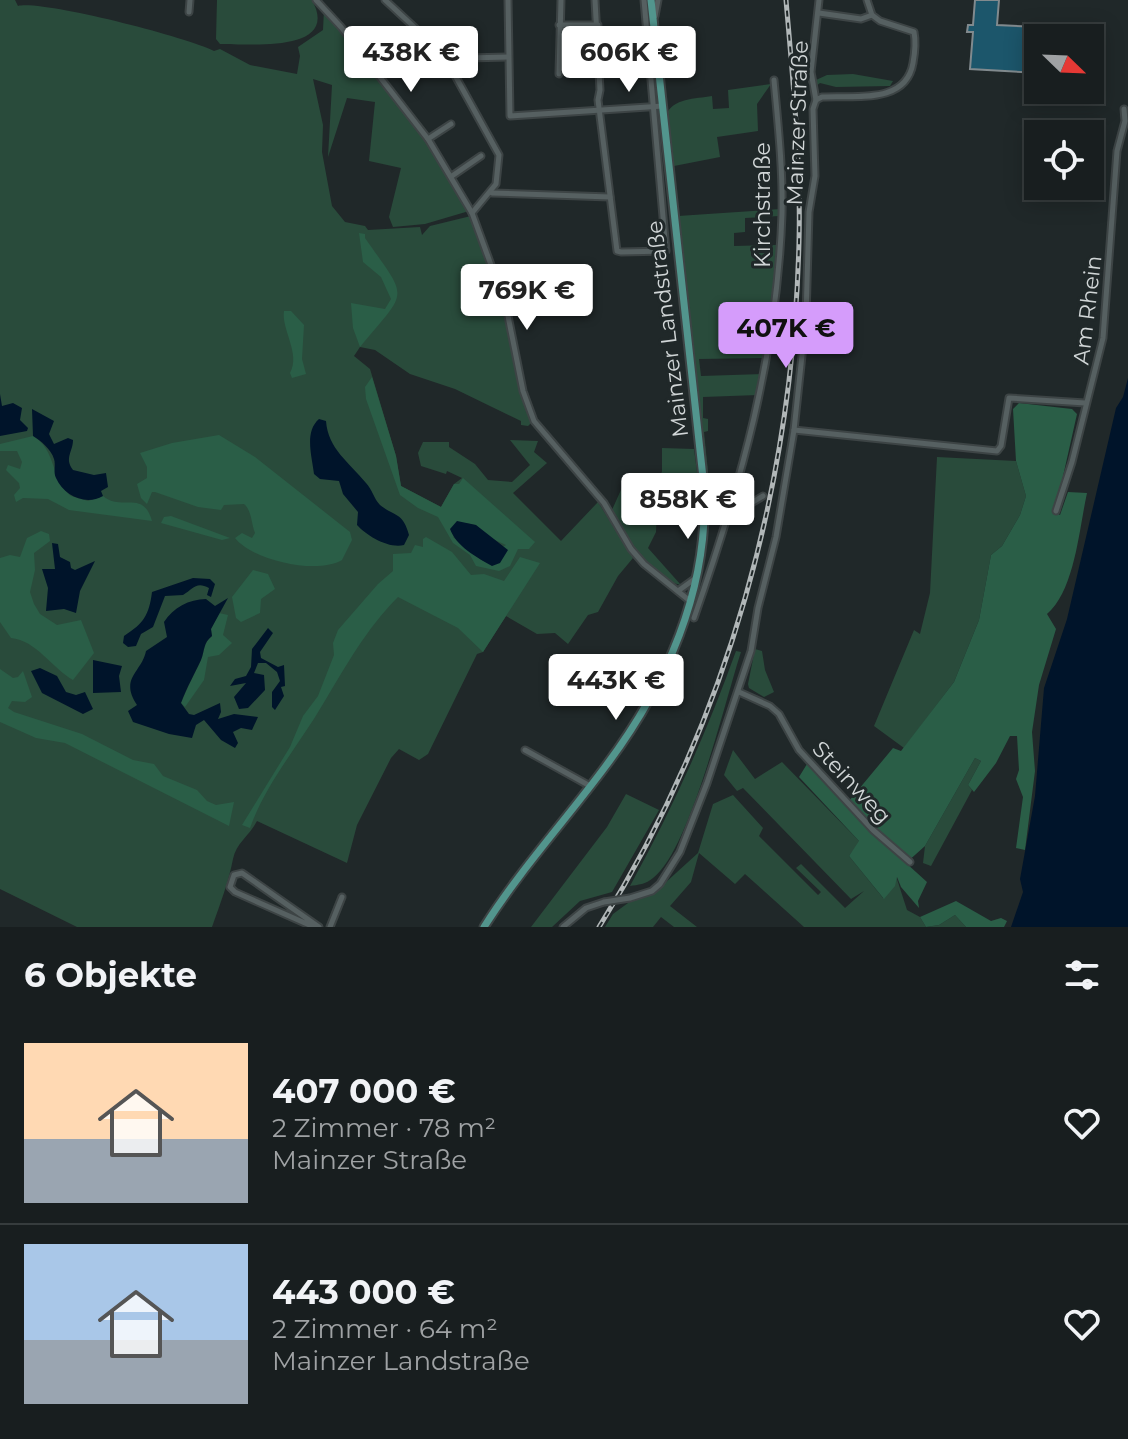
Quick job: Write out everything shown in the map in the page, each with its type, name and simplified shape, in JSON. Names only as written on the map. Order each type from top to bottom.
[{"type":"main road","name":"Mainzer Landstraße","points":[[484,927],[523,869],[619,747],[659,679],[691,603],[698,574],[705,511],[651,0]]},
{"type":"street","points":[[189,12],[190,0]]},
{"type":"street","points":[[316,0],[341,27],[428,139],[472,213],[506,306],[527,406],[542,431],[604,503],[637,557],[691,603]]},
{"type":"street","points":[[385,0],[427,39],[447,66],[499,155],[498,175],[491,193],[472,213]]},
{"type":"street","points":[[508,0],[510,116],[663,106]]},
{"type":"street","points":[[559,74],[561,0]]},
{"type":"street","points":[[595,0],[599,111],[617,251],[666,251],[644,0]]},
{"type":"street","points":[[653,24],[658,0]]},
{"type":"street","name":"Mainzer Straße","points":[[563,927],[586,908],[652,891],[669,872],[707,783],[739,692],[776,537],[794,430],[806,318],[809,212],[815,169],[813,109],[816,100],[811,72],[819,0]]},
{"type":"street","points":[[816,100],[822,97],[885,94],[902,86],[912,67],[916,39],[910,28],[884,23],[872,15],[867,0]]},
{"type":"street","points":[[819,13],[861,19],[872,15]]},
{"type":"street","points":[[559,25],[598,25]]},
{"type":"street","points":[[447,66],[467,58],[508,57]]},
{"type":"street","name":"Kirchstraße","points":[[694,618],[728,517],[760,397],[778,278],[782,169],[774,80]]},
{"type":"street","name":"Am Rhein","points":[[1056,511],[1100,356],[1107,308],[1117,151],[1125,121],[1124,109]]},
{"type":"street","points":[[428,139],[451,124]]},
{"type":"street","points":[[452,176],[481,156]]},
{"type":"street","points":[[491,193],[610,197]]},
{"type":"street","points":[[794,430],[997,451],[1001,446],[1009,398],[1085,403]]},
{"type":"street","points":[[705,511],[728,517],[763,496]]},
{"type":"street","points":[[677,591],[687,587],[698,574]]},
{"type":"street","name":"Steinweg","points":[[739,692],[770,706],[779,714],[799,750],[873,830],[910,862]]},
{"type":"street","points":[[525,750],[590,786]]},
{"type":"street","points":[[237,873],[317,927],[284,916],[230,887],[237,873]]},
{"type":"street","points":[[330,927],[342,897]]},
{"type":"green space","points":[[0,0],[15,0],[18,6],[54,8],[113,21],[214,51],[220,49],[250,65],[297,74],[298,47],[323,30],[324,10],[426,139],[469,211],[425,224],[393,227],[389,217],[401,168],[369,161],[375,102],[347,98],[328,157],[332,85],[313,79],[323,125],[322,152],[332,206],[345,222],[365,226],[368,230],[420,227],[422,235],[430,226],[471,216],[505,307],[520,385],[531,423],[521,425],[521,421],[455,389],[410,374],[375,350],[360,347],[354,356],[370,369],[396,456],[401,486],[441,507],[454,484],[462,478],[447,471],[446,474],[421,466],[418,453],[423,442],[449,442],[449,447],[475,464],[488,480],[512,482],[530,465],[510,440],[538,441],[534,452],[547,463],[513,493],[561,541],[598,502],[633,558],[618,576],[598,612],[588,615],[568,644],[555,633],[537,634],[506,616],[483,652],[477,654],[428,754],[419,760],[399,749],[391,758],[357,825],[347,863],[257,821],[235,853],[212,927],[77,927],[0,889]]},
{"type":"green space","points":[[217,0],[312,0],[318,17],[314,29],[304,37],[288,42],[220,44],[216,39]]},
{"type":"green space","points":[[853,74],[893,81],[890,86],[836,87],[820,83],[816,86],[816,80],[827,75]]},
{"type":"green space","points":[[771,84],[757,104],[758,131],[717,137],[720,157],[674,166],[678,216],[781,209],[779,216],[745,218],[745,232],[734,233],[734,246],[777,245],[776,280],[765,358],[699,359],[701,376],[763,374],[758,395],[703,397],[703,418],[708,419],[708,431],[704,432],[711,501],[707,501],[666,115],[679,102],[712,96],[713,109],[729,108],[728,90]]},
{"type":"green space","points":[[359,233],[365,234],[390,273],[397,294],[388,314],[360,347],[353,328],[351,303],[385,309],[391,299],[381,277],[363,262]]},
{"type":"green space","points":[[284,311],[291,311],[304,325],[302,359],[306,374],[292,378],[293,358]]},
{"type":"green space","points":[[372,377],[396,456],[401,486],[441,507],[454,484],[459,484],[463,478],[535,542],[529,549],[518,549],[510,566],[499,571],[476,566],[470,555],[453,543],[438,517],[400,495],[366,399],[365,387]],"holes":[[[465,523],[476,525],[488,537],[506,545],[481,560],[453,537]]]},
{"type":"green space","points":[[1019,403],[1072,409],[1077,414],[1055,512],[1060,515],[1068,492],[1087,493],[1070,575],[1064,590],[1047,614],[1056,629],[1039,685],[1032,732],[1035,771],[1025,850],[1016,848],[1023,797],[1016,779],[1019,770],[1017,736],[1010,736],[996,763],[974,792],[968,785],[981,761],[975,758],[925,846],[906,863],[927,882],[918,901],[919,908],[901,887],[897,877],[895,886],[884,899],[849,856],[859,841],[799,777],[807,764],[849,801],[893,748],[901,751],[954,682],[979,620],[991,555],[1002,546],[1020,515],[1026,496],[1016,461],[1013,409]]},
{"type":"green space","points":[[219,435],[255,457],[350,532],[352,540],[342,560],[317,566],[302,565],[255,553],[235,538],[242,533],[252,538],[255,533],[244,504],[224,505],[221,510],[198,507],[155,492],[152,492],[147,504],[141,498],[137,484],[147,478],[147,467],[140,453],[172,443]]},
{"type":"green space","points":[[33,436],[46,449],[64,489],[71,496],[88,501],[103,496],[117,502],[138,503],[148,511],[152,521],[69,510],[48,499],[23,498],[16,502],[14,495],[20,488],[19,483],[6,470],[8,465],[20,469],[22,462],[17,451],[0,451],[0,444]]},
{"type":"green space","points":[[662,448],[694,449],[699,487],[673,482],[666,488],[663,510],[657,510],[656,532],[648,548],[681,585],[659,575],[649,566],[612,510],[624,483],[627,484],[625,502],[650,509],[656,479],[662,472]]},
{"type":"green space","points":[[937,457],[1016,461],[1026,496],[1020,515],[1002,546],[991,555],[979,620],[954,682],[904,748],[874,726],[914,630],[920,634],[930,593]]},
{"type":"green space","points":[[171,516],[230,538],[222,540],[161,523],[164,517]]},
{"type":"green space","points":[[41,531],[49,534],[50,541],[34,553],[35,570],[30,592],[34,604],[40,614],[57,625],[81,620],[94,653],[73,680],[36,649],[11,638],[0,622],[0,558],[10,555],[20,557],[27,538]]},
{"type":"green space","points":[[426,537],[452,552],[471,575],[484,574],[504,581],[520,557],[540,563],[483,652],[458,628],[398,597],[357,648],[274,780],[250,828],[242,825],[290,747],[303,716],[318,696],[334,655],[333,643],[338,630],[393,571],[393,554],[411,553],[415,545],[423,547]]},
{"type":"green space","points":[[253,570],[268,574],[275,589],[261,599],[260,613],[241,622],[236,618],[232,597]]},
{"type":"green space","points":[[219,613],[228,615],[223,635],[232,643],[219,655],[208,657],[204,680],[185,707],[181,703],[212,636],[211,629]]},
{"type":"green space","points":[[755,649],[762,651],[765,670],[774,692],[764,697],[749,688],[748,684]]},
{"type":"green space","points":[[736,651],[741,652],[716,738],[680,838],[667,862],[653,878],[630,886],[688,770]]},
{"type":"green space","points":[[0,669],[13,678],[23,671],[32,697],[25,702],[12,701],[8,708],[82,734],[133,760],[154,764],[163,776],[197,790],[207,801],[216,805],[234,802],[229,826],[65,743],[36,738],[0,722]]},
{"type":"green space","points":[[733,750],[755,779],[782,762],[860,842],[849,856],[883,898],[896,876],[907,910],[920,917],[926,927],[804,927],[745,874],[735,884],[699,853],[691,882],[670,906],[697,927],[674,927],[661,917],[653,927],[605,927],[613,914],[628,903],[654,893],[698,853],[713,804],[733,795],[763,828],[759,836],[818,895],[821,892],[796,868],[801,864],[845,908],[864,891],[851,899],[743,788],[737,791],[724,775]]},
{"type":"green space","points":[[975,758],[981,761],[968,785],[972,790],[931,866],[923,863],[925,846]]},
{"type":"green space","points":[[626,794],[659,810],[612,892],[580,901],[552,927],[531,927],[607,827]]},
{"type":"green space","points":[[956,901],[991,921],[1001,918],[1007,921],[1004,927],[966,927],[955,915],[939,925],[926,927],[920,917]]},
{"type":"green space","points":[[955,915],[966,927],[926,927],[939,925]]},
{"type":"water","points":[[1128,378],[1128,927],[1011,927],[1023,892],[1020,879],[1035,796],[1044,688],[1067,619],[1116,408],[1123,397]]},
{"type":"water","points":[[0,394],[2,406],[13,403],[22,408],[20,420],[28,428],[27,431],[0,436]]},
{"type":"water","points":[[32,409],[54,421],[49,434],[54,444],[68,438],[73,440],[69,458],[73,470],[94,475],[106,473],[108,487],[101,491],[103,496],[90,500],[76,498],[64,490],[55,476],[53,455],[33,436]]},
{"type":"water","points":[[319,419],[326,421],[331,440],[340,455],[368,485],[378,503],[404,522],[409,535],[404,545],[385,543],[366,533],[357,525],[358,512],[343,494],[339,481],[320,479],[314,474],[310,437]]},
{"type":"water","points":[[457,521],[476,525],[508,550],[500,563],[492,566],[462,546],[450,529]]},
{"type":"water","points":[[52,543],[58,544],[60,557],[70,562],[75,570],[95,561],[80,591],[76,613],[64,609],[46,611],[48,588],[42,569],[55,569]]},
{"type":"water","points":[[193,578],[210,579],[215,584],[211,597],[207,595],[209,588],[201,585],[183,595],[165,596],[153,627],[141,634],[136,646],[128,647],[123,643],[124,636],[144,618],[152,592]]},
{"type":"water","points":[[228,598],[211,629],[212,636],[181,703],[189,714],[194,715],[220,703],[218,719],[234,714],[258,717],[252,730],[241,728],[233,732],[238,743],[235,748],[221,740],[204,720],[196,725],[192,738],[133,722],[128,711],[137,705],[132,696],[131,682],[146,651],[167,637],[164,622],[182,605],[206,599],[215,606]]},
{"type":"water","points":[[268,628],[273,633],[260,652],[261,658],[278,667],[284,665],[285,686],[281,687],[284,696],[275,710],[272,707],[272,692],[280,681],[277,672],[266,663],[258,663],[254,673],[264,675],[265,690],[248,708],[239,709],[234,697],[246,683],[230,686],[235,679],[246,676],[251,667],[252,649]]},
{"type":"water","points":[[93,660],[122,666],[119,676],[121,692],[93,693]]},
{"type":"water","points":[[40,668],[57,676],[66,692],[76,695],[85,692],[93,709],[83,714],[42,693],[31,671]]},
{"type":"building","points":[[975,0],[999,0],[997,25],[1024,26],[1024,72],[970,69],[973,32],[967,32],[968,25],[973,25]]},
{"type":"railway","points":[[599,927],[644,849],[684,767],[717,684],[745,598],[767,511],[783,422],[794,332],[799,242],[798,151],[786,0]]}]
